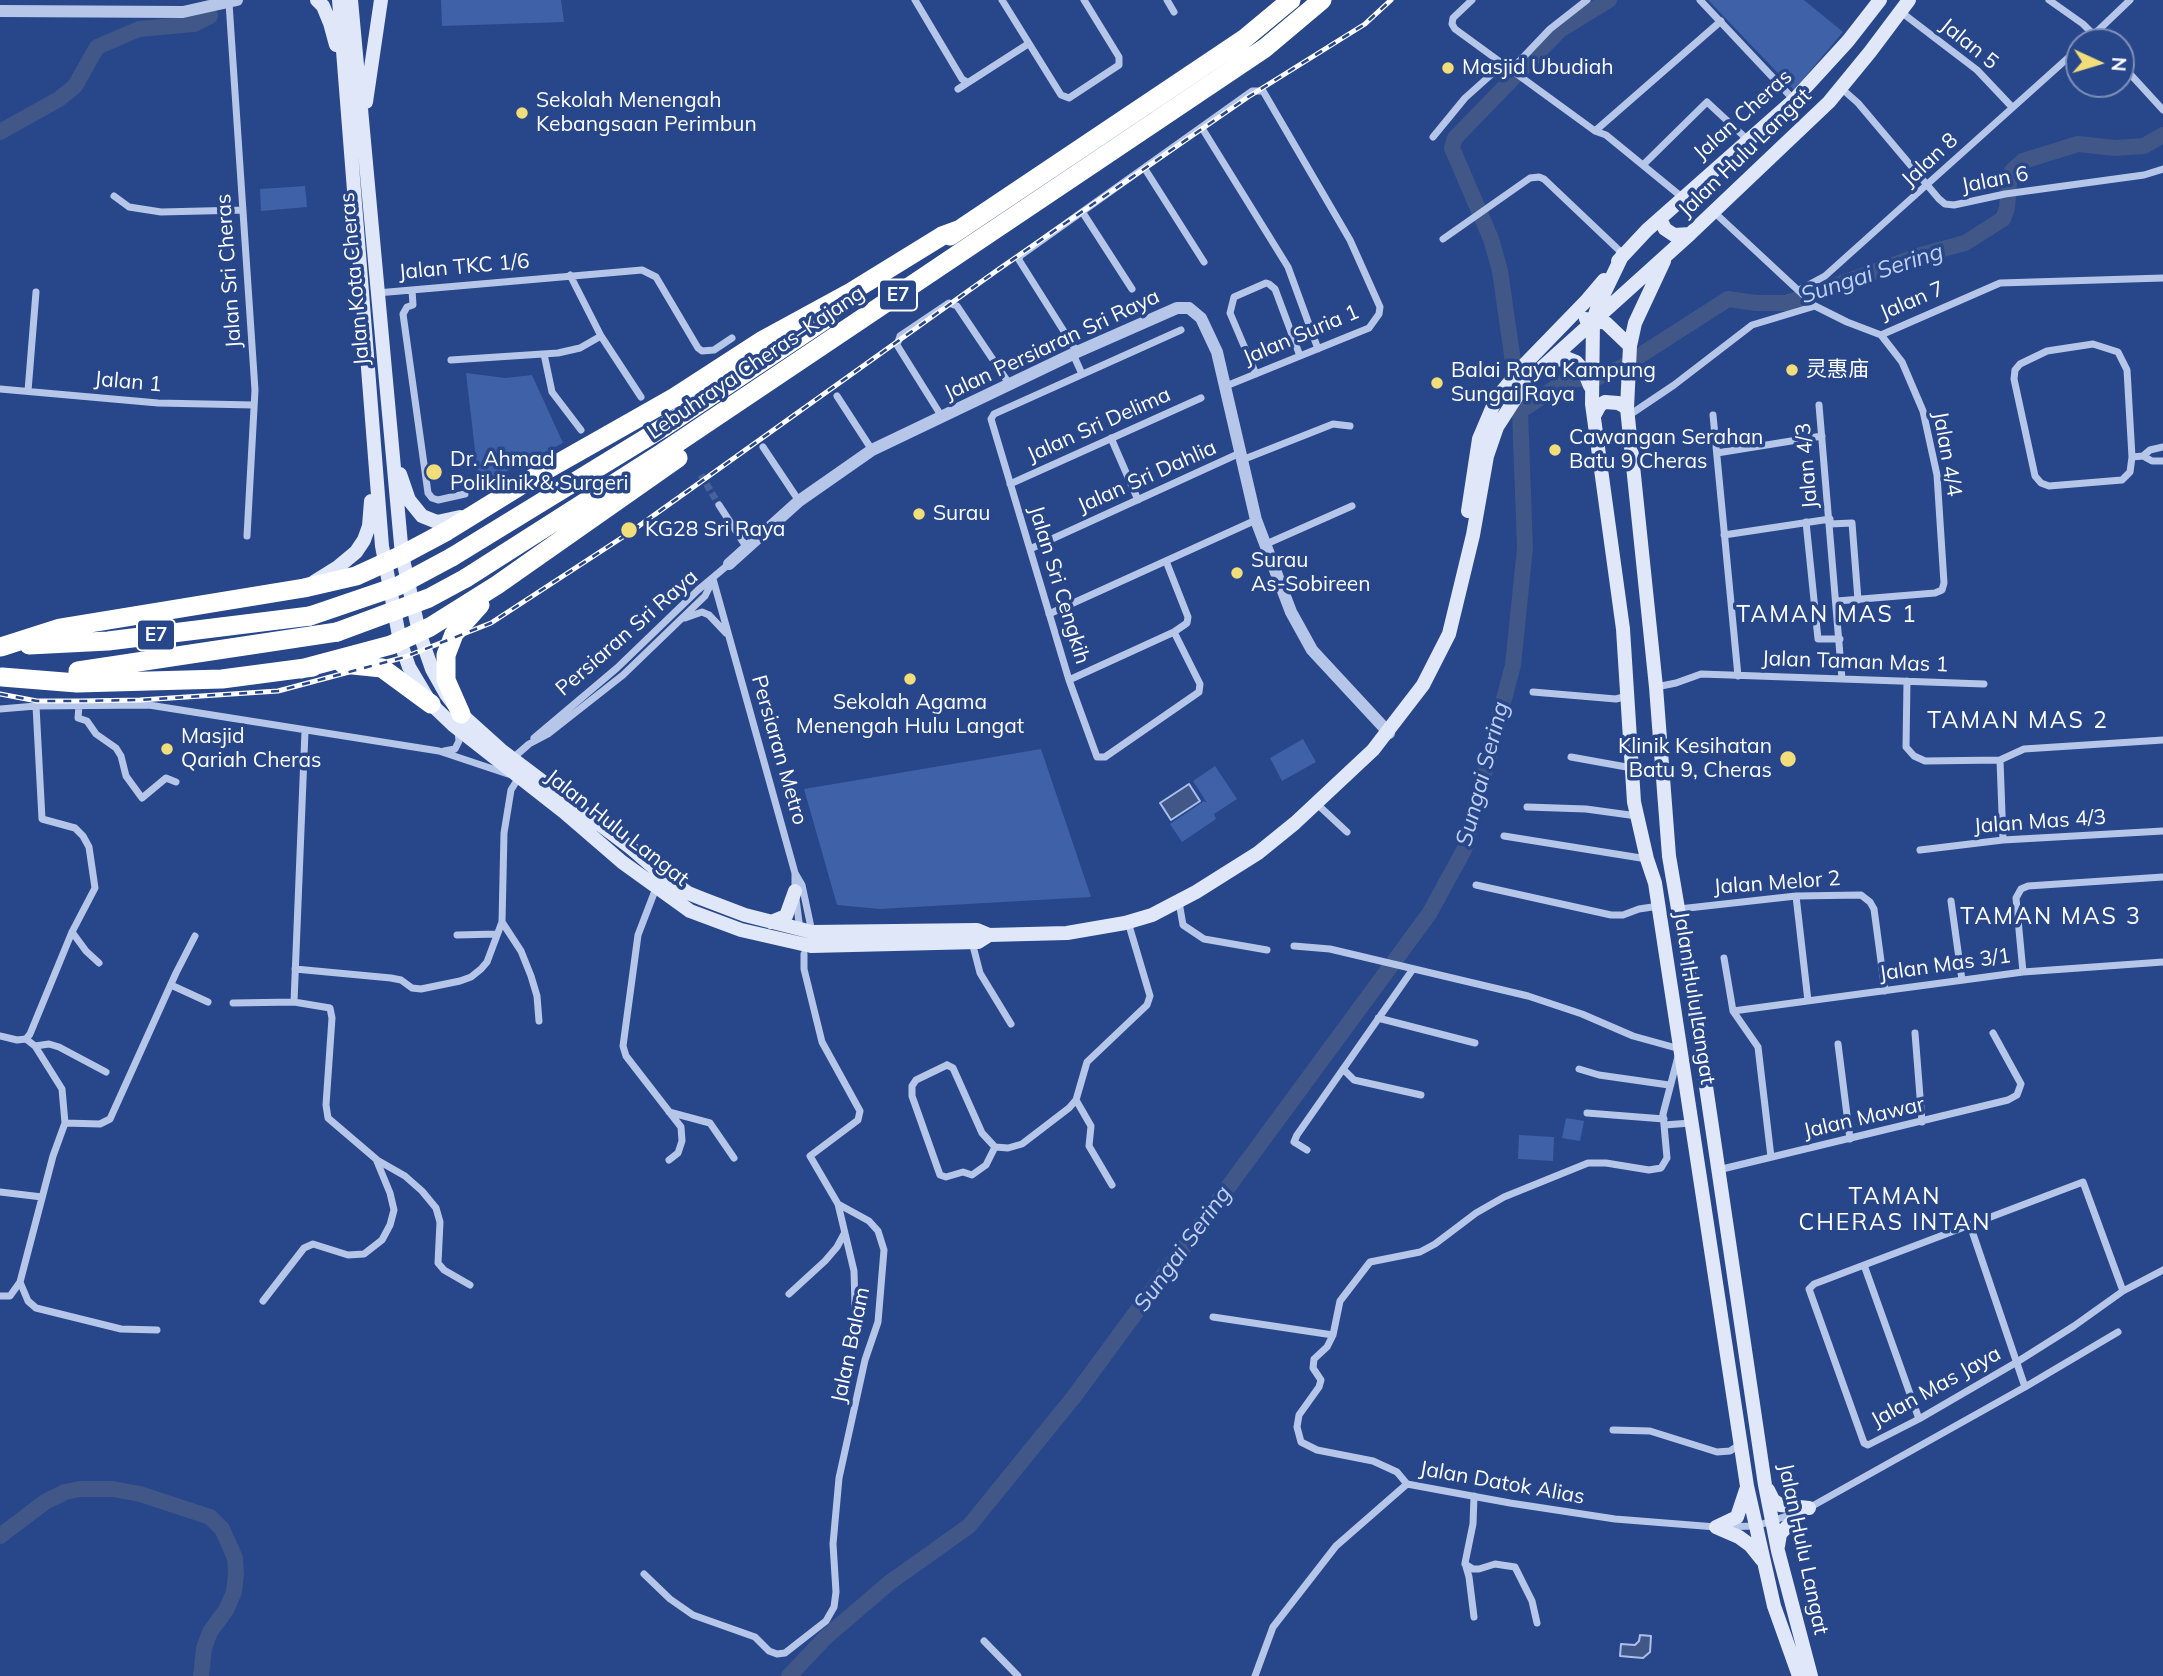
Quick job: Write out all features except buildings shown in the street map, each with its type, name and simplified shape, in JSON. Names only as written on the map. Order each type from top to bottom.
[{"type":"highway","name":"Lebuhraya Cheras–Kajang","points":[[1,647],[108,641],[310,616],[398,586],[452,557],[661,429],[1244,39],[1291,0]]},
{"type":"highway","name":"Lebuhraya Cheras–Kajang","points":[[1,677],[101,669],[337,632],[429,598],[466,578],[662,453],[812,353],[1265,48],[1322,0]]},
{"type":"highway","points":[[1,647],[60,628],[304,588],[356,576],[390,555],[477,511],[675,397],[763,340],[851,292],[942,236],[961,229]]},
{"type":"highway","points":[[301,669],[400,641],[497,585],[739,415],[812,353]]},
{"type":"highway","points":[[457,720],[446,681],[446,655],[454,634],[497,585]]},
{"type":"highway","points":[[1,677],[77,683],[214,679],[352,663],[382,668],[431,704]]},
{"type":"main road","points":[[317,0],[323,6],[330,23],[345,84]]},
{"type":"main road","name":"Jalan Kota Cheras","points":[[339,0],[374,453],[390,555]]},
{"type":"main road","name":"Jalan Kota Cheras","points":[[351,0],[391,450],[390,555]]},
{"type":"main road","points":[[363,123],[381,0]]},
{"type":"main road","name":"Jalan Cheras","points":[[1570,317],[1594,292],[1623,254],[1794,100],[1848,41],[1880,0]]},
{"type":"main road","name":"Jalan Hulu Langat","points":[[1811,1676],[1778,1550],[1765,1486],[1669,856],[1656,687],[1627,412],[1630,346],[1641,306],[1668,254],[1841,88],[1905,6]]},
{"type":"main road","points":[[1660,219],[1664,229],[1674,235],[1690,234]]},
{"type":"main road","name":"Jalan Hulu Langat","points":[[1623,254],[1593,320],[1592,399],[1623,629],[1632,768],[1638,816],[1659,906],[1747,1486],[1774,1606],[1799,1676]]},
{"type":"main road","points":[[1593,320],[1668,254]]},
{"type":"main road","points":[[1570,317],[1606,323],[1630,346]]},
{"type":"main road","name":"Jalan Hulu Langat","points":[[1460,596],[1475,454],[1483,426],[1496,399],[1507,384],[1570,317]]},
{"type":"main road","name":"Jalan Hulu Langat","points":[[390,555],[400,641],[409,667],[431,704],[513,758],[688,893],[771,922],[805,941],[977,930],[989,935],[1067,933],[1128,922],[1152,915],[1178,902],[1258,853],[1316,803],[1389,733],[1423,685],[1450,634],[1487,456],[1497,427],[1526,382],[1593,320]]},
{"type":"main road","points":[[1546,363],[1566,358],[1576,362],[1584,371],[1597,409],[1605,402],[1618,403],[1627,412]]},
{"type":"main road","points":[[391,450],[410,500],[422,516],[437,522],[477,511]]},
{"type":"main road","points":[[304,588],[348,560],[364,540],[369,526],[374,453]]},
{"type":"main road","name":"Jalan Hulu Langat","points":[[390,555],[432,669],[457,720],[520,778],[656,888],[690,911],[741,930],[805,941],[978,942],[989,935]]},
{"type":"main road","points":[[771,922],[786,915],[794,891]]},
{"type":"main road","points":[[1716,1527],[1737,1517],[1747,1486]]},
{"type":"main road","points":[[1765,1486],[1773,1500],[1780,1505],[1806,1509]]},
{"type":"main road","points":[[1778,1550],[1780,1534],[1806,1509]]},
{"type":"main road","points":[[1716,1527],[1750,1545],[1763,1561]]},
{"type":"street","points":[[915,0],[962,79],[967,82]]},
{"type":"street","points":[[1002,0],[1060,95],[1069,98],[1119,65],[1119,57],[1084,0]]},
{"type":"street","points":[[1167,0],[1174,12]]},
{"type":"street","points":[[1472,0],[1453,18],[1455,29],[1595,131],[1606,135],[1683,198]]},
{"type":"street","points":[[1513,71],[1550,29],[1587,0]]},
{"type":"street","points":[[1700,0],[1794,100]]},
{"type":"street","points":[[2049,0],[2085,28]]},
{"type":"street","points":[[2101,28],[2130,0]]},
{"type":"street","points":[[0,10],[39,5],[128,13],[183,12],[233,2]]},
{"type":"street","name":"Jalan Sri Cheras","points":[[233,2],[254,405],[247,536]]},
{"type":"street","name":"Jalan 5","points":[[1905,6],[1977,71],[2012,107]]},
{"type":"street","points":[[1595,131],[1721,22]]},
{"type":"street","points":[[958,89],[1028,44]]},
{"type":"street","name":"Jalan 8","points":[[1800,291],[1825,276],[2065,60]]},
{"type":"street","points":[[1433,137],[1465,98],[1503,64]]},
{"type":"street","points":[[2135,77],[2159,100],[2163,110]]},
{"type":"street","name":"Jalan 6","points":[[1841,88],[1858,103],[1945,204],[1954,205],[2022,191],[2144,175],[2163,169]]},
{"type":"street","name":"Jalan Suria 1","points":[[1202,128],[1252,91],[1263,91],[1350,240],[1380,307],[1380,314],[1369,327],[1226,386]]},
{"type":"street","points":[[1644,164],[1707,102],[1749,141]]},
{"type":"street","points":[[1181,330],[1082,374],[1075,353],[1019,258],[1202,128],[1287,267],[1318,349]]},
{"type":"street","points":[[1145,169],[1204,262]]},
{"type":"street","points":[[1443,239],[1530,178],[1539,177],[1623,254]]},
{"type":"street","points":[[114,196],[129,207],[161,212],[243,210]]},
{"type":"street","name":"Jalan 7","points":[[1713,212],[1815,306],[1881,335],[2000,283],[2163,278]]},
{"type":"street","points":[[1083,213],[1132,289]]},
{"type":"street","name":"Jalan TKC 1/6","points":[[362,294],[642,270],[656,277],[698,348],[702,351],[714,350],[732,338]]},
{"type":"street","points":[[570,275],[601,336],[641,397]]},
{"type":"street","points":[[1256,374],[1230,313],[1234,297],[1266,283],[1275,289],[1300,356]]},
{"type":"street","points":[[412,290],[413,305],[407,307],[403,314],[428,493],[438,500],[465,494]]},
{"type":"street","points":[[28,391],[36,292]]},
{"type":"street","points":[[942,417],[897,345],[897,340],[949,303],[957,306],[1010,385]]},
{"type":"street","points":[[1627,412],[1674,386],[1752,325],[1815,306]]},
{"type":"street","name":"Jalan Persiaran Sri Raya","points":[[713,579],[799,501],[872,450],[1075,353],[1177,308],[1189,308],[1201,318],[1217,352],[1256,520],[1290,612],[1312,650],[1389,733]]},
{"type":"street","name":"Jalan 4/4","points":[[1858,600],[1936,593],[1942,590],[1944,583],[1937,475],[1923,411],[1902,362],[1881,335]]},
{"type":"street","points":[[451,360],[544,354],[580,348],[601,336]]},
{"type":"street","points":[[2093,344],[2118,352],[2127,370],[2132,457],[2130,472],[2122,480],[2049,486],[2041,484],[2035,476],[2014,379],[2015,370],[2020,364],[2047,351],[2093,344]]},
{"type":"street","points":[[544,354],[552,392],[581,430]]},
{"type":"street","name":"Jalan Sri Cengkih","points":[[1082,374],[994,414],[991,419],[1069,680],[1097,757],[1105,758],[1199,692],[1200,684],[1174,632]]},
{"type":"street","name":"Jalan 1","points":[[0,389],[158,403],[254,405]]},
{"type":"street","points":[[836,396],[872,450]]},
{"type":"street","name":"Jalan Sri Delima","points":[[1010,484],[1201,398]]},
{"type":"street","name":"Jalan 4/3","points":[[1819,405],[1842,679]]},
{"type":"street","points":[[1713,415],[1738,676]]},
{"type":"street","name":"Jalan Sri Dahlia","points":[[1030,549],[1241,457],[1333,424],[1350,426]]},
{"type":"street","points":[[1717,453],[1822,436]]},
{"type":"street","points":[[1111,438],[1139,500]]},
{"type":"street","points":[[763,447],[799,501]]},
{"type":"street","points":[[2143,456],[2150,450],[2163,447]]},
{"type":"street","points":[[2132,457],[2143,456],[2152,461],[2163,461]]},
{"type":"street","points":[[719,505],[747,548]]},
{"type":"street","points":[[1264,545],[1352,506]]},
{"type":"street","points":[[1049,614],[1256,520]]},
{"type":"street","points":[[1724,535],[1830,522]]},
{"type":"street","name":"Jalan 4/3","points":[[1830,522],[1852,523],[1858,600]]},
{"type":"street","name":"Jalan 4/3","points":[[1806,523],[1816,633],[1818,639],[1840,639]]},
{"type":"street","points":[[1069,680],[1183,626],[1188,617],[1166,561]]},
{"type":"street","name":"Persiaran Sri Raya","points":[[529,744],[548,734],[623,675],[705,596],[713,579]]},
{"type":"street","name":"Persiaran Sri Raya","points":[[513,758],[617,668],[698,590],[713,579]]},
{"type":"street","name":"Persiaran Metro","points":[[713,579],[795,873],[802,885],[805,941]]},
{"type":"street","points":[[1837,601],[1858,600]]},
{"type":"street","points":[[675,623],[702,612],[709,615],[729,636]]},
{"type":"street","name":"Jalan Taman Mas 1","points":[[1656,687],[1701,674],[1984,684]]},
{"type":"street","points":[[1907,681],[1906,747],[1913,756],[1925,761],[2000,760],[2024,749],[2163,740]]},
{"type":"street","points":[[1533,692],[1615,698],[1627,696]]},
{"type":"street","points":[[0,709],[149,705],[439,751],[520,778],[511,790],[504,833],[502,922],[487,962],[481,969],[471,977],[447,985],[412,988],[401,980],[391,978],[295,970]]},
{"type":"street","points":[[26,1039],[96,881],[89,848],[83,836],[75,828],[42,819],[36,706]]},
{"type":"street","points":[[79,706],[78,718],[87,721],[96,734],[116,748],[126,776],[142,798],[166,778],[176,782]]},
{"type":"street","points":[[439,751],[455,749],[459,741],[457,720]]},
{"type":"street","points":[[294,1002],[305,731]]},
{"type":"street","points":[[1571,757],[1632,768]]},
{"type":"street","points":[[2000,760],[2003,841]]},
{"type":"street","points":[[1316,803],[1347,832]]},
{"type":"street","points":[[1527,807],[1586,808],[1638,816]]},
{"type":"street","name":"Jalan Mas 4/3","points":[[1920,850],[2003,841],[2163,831]]},
{"type":"street","points":[[1504,836],[1647,859]]},
{"type":"street","name":"Persiaran Metro","points":[[795,873],[794,891],[805,941]]},
{"type":"street","points":[[2023,972],[2016,898],[2021,889],[2028,886],[2163,877]]},
{"type":"street","points":[[1476,885],[1611,915],[1623,915],[1659,906]]},
{"type":"street","points":[[656,888],[638,935],[623,1046],[626,1056],[681,1127],[682,1141],[678,1153],[669,1160]]},
{"type":"street","name":"Jalan Melor 2","points":[[1678,910],[1796,896],[1861,895],[1874,909],[1885,990]]},
{"type":"street","points":[[1796,896],[1808,1001]]},
{"type":"street","points":[[1951,901],[1962,980]]},
{"type":"street","points":[[1178,902],[1183,925],[1204,939],[1267,950]]},
{"type":"street","points":[[502,922],[521,951],[531,976],[537,996],[539,1021]]},
{"type":"street","points":[[995,1147],[986,1165],[972,1175],[962,1172],[946,1177],[940,1175],[912,1096],[913,1083],[947,1065],[953,1068],[982,1133],[995,1147],[1008,1148],[1022,1144],[1076,1100],[1087,1062],[1147,1005],[1150,996],[1128,922]]},
{"type":"street","points":[[72,932],[99,963]]},
{"type":"street","points":[[457,935],[497,934]]},
{"type":"street","points":[[65,1122],[100,1124],[110,1119],[195,936]]},
{"type":"street","points":[[805,941],[804,969],[821,1041],[860,1111],[858,1120],[810,1156],[838,1204],[854,1270],[856,1342]]},
{"type":"street","points":[[971,942],[980,973],[1012,1024]]},
{"type":"street","points":[[1294,946],[1330,949],[1528,996],[1582,1014],[1633,1036],[1680,1049],[1669,1086],[1664,1122],[1667,1158],[1661,1168],[1649,1170],[1588,1163],[1504,1197],[1420,1252],[1370,1262],[1340,1301],[1333,1335],[1327,1347],[1314,1359],[1313,1368],[1321,1380],[1299,1415],[1297,1427],[1301,1441],[1317,1450],[1373,1461],[1397,1472],[1407,1484]]},
{"type":"street","points":[[1724,958],[1733,1011],[1758,1047],[1771,1157]]},
{"type":"street","name":"Jalan Mas 3/1","points":[[1733,1011],[2023,972],[2163,962]]},
{"type":"street","points":[[1307,1150],[1294,1142],[1297,1135],[1410,968]]},
{"type":"street","points":[[171,985],[208,1002]]},
{"type":"street","points":[[233,1003],[294,1002],[330,1008],[332,1017],[326,1105],[328,1118],[376,1159],[405,1176],[422,1191],[436,1209],[440,1222],[438,1263],[444,1270],[470,1285]]},
{"type":"street","points":[[1378,1018],[1475,1043]]},
{"type":"street","points":[[1915,1033],[1922,1122]]},
{"type":"street","name":"Jalan Mawar","points":[[1717,1170],[2008,1100],[2017,1095],[2021,1084],[1993,1033]]},
{"type":"street","points":[[0,1036],[26,1039],[35,1046],[62,1089],[65,1122],[53,1156],[20,1282],[9,1296],[0,1296]]},
{"type":"street","points":[[35,1046],[49,1044],[59,1047],[106,1072]]},
{"type":"street","points":[[1838,1044],[1850,1139]]},
{"type":"street","points":[[1343,1069],[1354,1080],[1422,1095]]},
{"type":"street","points":[[1579,1069],[1599,1075],[1669,1086]]},
{"type":"street","points":[[1076,1100],[1091,1126],[1089,1146],[1112,1185]]},
{"type":"street","points":[[668,1112],[710,1123],[734,1158]]},
{"type":"street","points":[[1587,1113],[1664,1122],[1691,1122]]},
{"type":"street","points":[[263,1301],[304,1248],[313,1244],[348,1255],[364,1254],[382,1240],[394,1210],[376,1159]]},
{"type":"street","points":[[1919,1419],[1864,1265],[2083,1182],[2123,1291]]},
{"type":"street","points":[[0,1192],[43,1197]]},
{"type":"street","name":"Jalan Balam","points":[[644,1574],[670,1599],[693,1615],[755,1637],[769,1651],[777,1654],[785,1653],[826,1621],[834,1607],[836,1592],[833,1544],[839,1478],[865,1360],[878,1322],[884,1250],[877,1230],[869,1221],[838,1204]]},
{"type":"street","points":[[1970,1225],[2025,1387]]},
{"type":"street","points":[[789,1294],[825,1261],[845,1233]]},
{"type":"street","name":"Jalan Mas Jaya","points":[[1864,1265],[1814,1284],[1809,1289],[1864,1443],[1868,1445],[1919,1419],[2017,1362],[2123,1291],[2163,1270]]},
{"type":"street","points":[[20,1282],[28,1301],[36,1308],[121,1329],[157,1330]]},
{"type":"street","points":[[1213,1317],[1333,1335]]},
{"type":"street","name":"Jalan Datok Alias","points":[[1255,1676],[1273,1627],[1336,1546],[1407,1484],[1615,1519],[1716,1527],[1756,1526],[1806,1509],[2118,1332]]},
{"type":"street","points":[[1613,1430],[1650,1432],[1717,1452],[1730,1451],[1741,1444]]},
{"type":"street","points":[[1474,1496],[1473,1524],[1465,1563],[1474,1617]]},
{"type":"street","points":[[1465,1563],[1473,1569],[1495,1564],[1515,1567],[1532,1601],[1538,1623]]},
{"type":"street","points":[[984,1641],[1018,1676]]},
{"type":"shaded area","points":[[441,0],[561,0],[564,22],[442,26]]},
{"type":"shaded area","points":[[1708,0],[1804,0],[1843,32],[1794,90]]},
{"type":"shaded area","points":[[305,186],[307,207],[261,211],[260,189]]},
{"type":"shaded area","points":[[466,373],[505,378],[532,375],[563,443],[479,485]]},
{"type":"shaded area","points":[[1303,739],[1316,762],[1282,781],[1270,758]]},
{"type":"shaded area","points":[[1041,749],[1091,897],[880,909],[837,905],[804,789]]},
{"type":"shaded area","points":[[1215,766],[1237,799],[1214,814],[1216,819],[1182,842],[1170,824],[1204,801],[1207,803],[1193,781]]},
{"type":"shaded area","points":[[1189,784],[1200,801],[1171,820],[1160,803]]},
{"type":"shaded area","points":[[1566,1118],[1584,1121],[1580,1141],[1562,1138]]},
{"type":"shaded area","points":[[1519,1135],[1554,1137],[1553,1161],[1518,1159]]},
{"type":"shaded area","points":[[1640,1635],[1651,1636],[1650,1652],[1643,1658],[1620,1656],[1621,1644],[1635,1645]]},
{"type":"waterway","points":[[1513,362],[1500,271],[1491,239],[1452,148],[1455,138],[1560,30],[1609,0]]},
{"type":"waterway","points":[[0,132],[59,99],[75,86],[97,47],[139,29],[194,24],[210,16]]},
{"type":"waterway","name":"Sungai Sering","points":[[789,1676],[826,1637],[889,1583],[969,1526],[1073,1398],[1429,914],[1464,850],[1513,665],[1525,548],[1520,411],[1567,380],[1599,377],[1622,367],[1728,299],[1786,303],[1921,255],[1965,243],[2003,219],[2012,171],[2023,161],[2078,144],[2115,148],[2144,146],[2163,135]]},
{"type":"waterway","points":[[0,1536],[45,1502],[65,1492],[80,1489],[113,1489],[140,1494],[210,1517],[222,1529],[228,1542],[235,1558],[236,1574],[234,1592],[226,1610],[210,1632],[204,1648],[201,1676]]},
{"type":"tunnel","points":[[701,475],[719,505]]},
{"type":"railway","points":[[0,694],[37,701],[80,701],[278,691],[405,657],[491,623],[629,533],[999,269],[1248,97],[1365,24],[1391,0]]},
{"type":"place","name":"Masjid Ubudiah","points":[[1448,68]]},
{"type":"place","name":"Sekolah Menengah Kebangsaan Perimbun","points":[[522,113]]},
{"type":"place","name":"灵惠庙","points":[[1792,370]]},
{"type":"place","name":"Balai Raya Kampung Sungai Raya","points":[[1437,383]]},
{"type":"place","name":"Cawangan Serahan Batu 9 Cheras","points":[[1555,450]]},
{"type":"place","name":"Dr. Ahmad Poliklinik & Surgeri","points":[[434,472]]},
{"type":"place","name":"Surau","points":[[919,514]]},
{"type":"place","name":"KG28 Sri Raya","points":[[629,530]]},
{"type":"place","name":"Surau As-Sobireen","points":[[1237,573]]},
{"type":"place","name":"Sekolah Agama Menengah Hulu Langat","points":[[910,679]]},
{"type":"place","name":"Masjid Qariah Cheras","points":[[167,749]]},
{"type":"place","name":"Klinik Kesihatan Batu 9, Cheras","points":[[1788,759]]},
{"type":"district","name":"TAMAN MAS 1","points":[[1827,615]]},
{"type":"district","name":"TAMAN MAS 2","points":[[2018,721]]},
{"type":"district","name":"TAMAN MAS 3","points":[[2051,917]]},
{"type":"district","name":"TAMAN CHERAS INTAN","points":[[1895,1210]]}]
